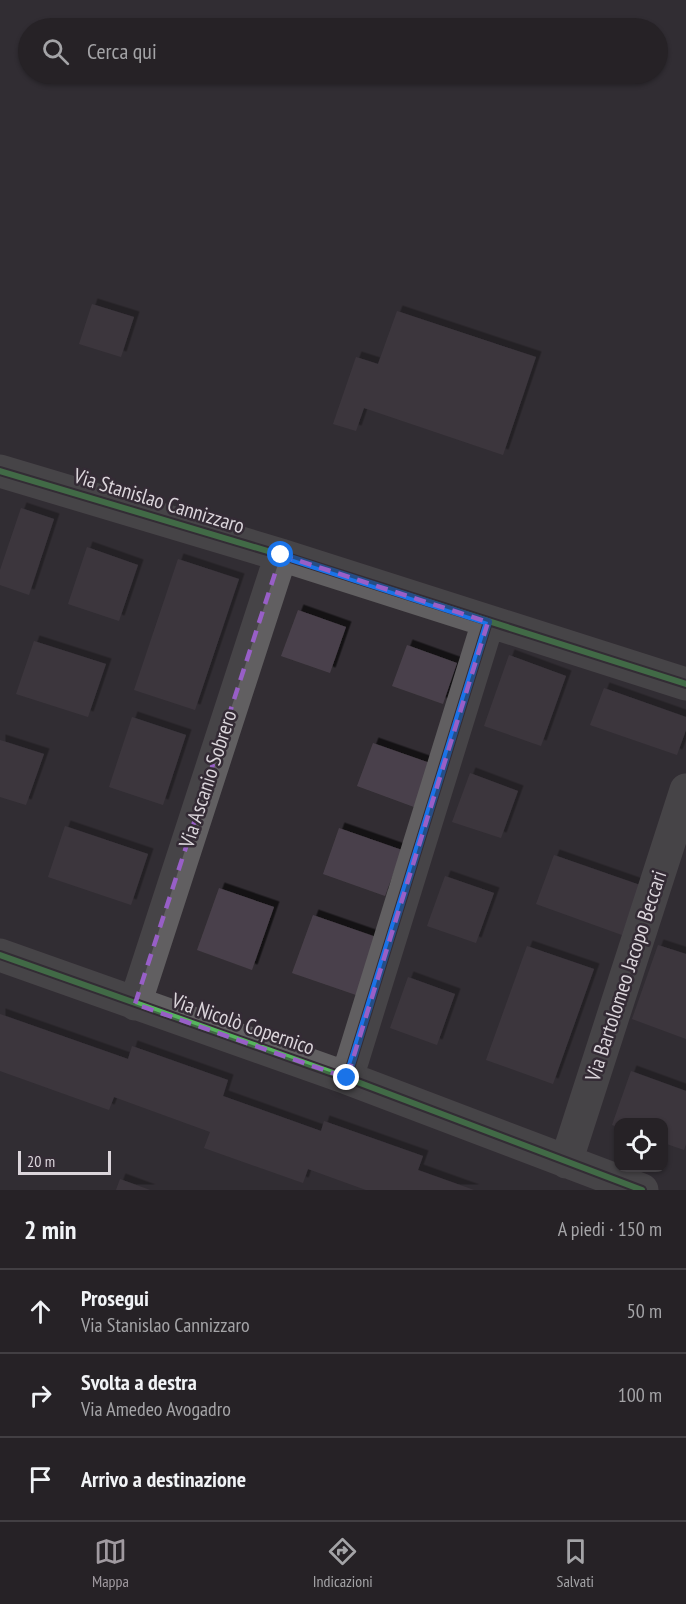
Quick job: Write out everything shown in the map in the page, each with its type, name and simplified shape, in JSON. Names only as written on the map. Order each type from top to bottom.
[{"type":"street","name":"Via Stanislao Cannizzaro","points":[[0,471],[281,555],[686,684]]},
{"type":"street","name":"Via Ascanio Sobrero","points":[[135,1004],[281,555]]},
{"type":"street","points":[[347,1078],[488,622]]},
{"type":"street","name":"Via Bartolomeo Jacopo Beccari","points":[[567,1161],[686,790]]},
{"type":"street","name":"Via Nicolò Copernico","points":[[0,955],[347,1078],[642,1190]]},
{"type":"highlighted area","points":[[281,555],[488,622],[347,1078],[135,1004]]},
{"type":"building","points":[[92,304],[134,317],[121,357],[79,344]]},
{"type":"building","points":[[397,311],[536,357],[503,455],[364,408],[356,431],[333,424],[356,357],[378,364]]},
{"type":"building","points":[[21,508],[54,519],[29,595],[0,585],[0,570]]},
{"type":"building","points":[[87,547],[138,565],[119,621],[68,604]]},
{"type":"building","points":[[178,559],[239,579],[195,710],[134,690]]},
{"type":"building","points":[[298,610],[346,627],[330,673],[281,656]]},
{"type":"building","points":[[34,641],[106,664],[88,717],[16,694]]},
{"type":"building","points":[[407,645],[457,663],[443,704],[392,686]]},
{"type":"building","points":[[509,655],[566,676],[541,746],[484,726]]},
{"type":"building","points":[[604,688],[686,717],[686,730],[677,755],[590,725]]},
{"type":"building","points":[[132,717],[186,735],[163,805],[109,787]]},
{"type":"building","points":[[0,740],[44,754],[26,805],[0,797]]},
{"type":"building","points":[[373,743],[430,763],[414,807],[357,786]]},
{"type":"building","points":[[470,773],[518,791],[501,838],[452,822]]},
{"type":"building","points":[[65,826],[148,854],[131,905],[48,877]]},
{"type":"building","points":[[339,828],[402,850],[385,896],[323,874]]},
{"type":"building","points":[[554,855],[640,885],[622,935],[536,904]]},
{"type":"building","points":[[445,876],[494,893],[476,943],[427,926]]},
{"type":"building","points":[[219,888],[274,907],[252,970],[197,950]]},
{"type":"building","points":[[313,915],[379,938],[359,996],[292,973]]},
{"type":"building","points":[[658,945],[686,954],[686,1039],[632,1019]]},
{"type":"building","points":[[527,946],[594,969],[553,1084],[486,1060]]},
{"type":"building","points":[[408,977],[455,994],[437,1045],[390,1028]]},
{"type":"building","points":[[0,1014],[128,1059],[132,1046],[228,1080],[223,1096],[321,1131],[324,1121],[423,1156],[418,1170],[474,1190],[366,1190],[308,1169],[303,1183],[204,1148],[210,1132],[114,1097],[109,1110],[0,1071]]},
{"type":"building","points":[[631,1071],[686,1091],[684,1150],[668,1144],[668,1118],[614,1118]]},
{"type":"building","points":[[120,1179],[150,1190],[116,1190]]},
{"type":"cycle path","points":[[0,471],[281,555],[686,684]]},
{"type":"cycle path","points":[[347,1078],[488,622]]},
{"type":"cycle path","points":[[0,955],[347,1078],[642,1190]]},
{"type":"route","points":[[281,555],[488,622],[347,1078]]}]
